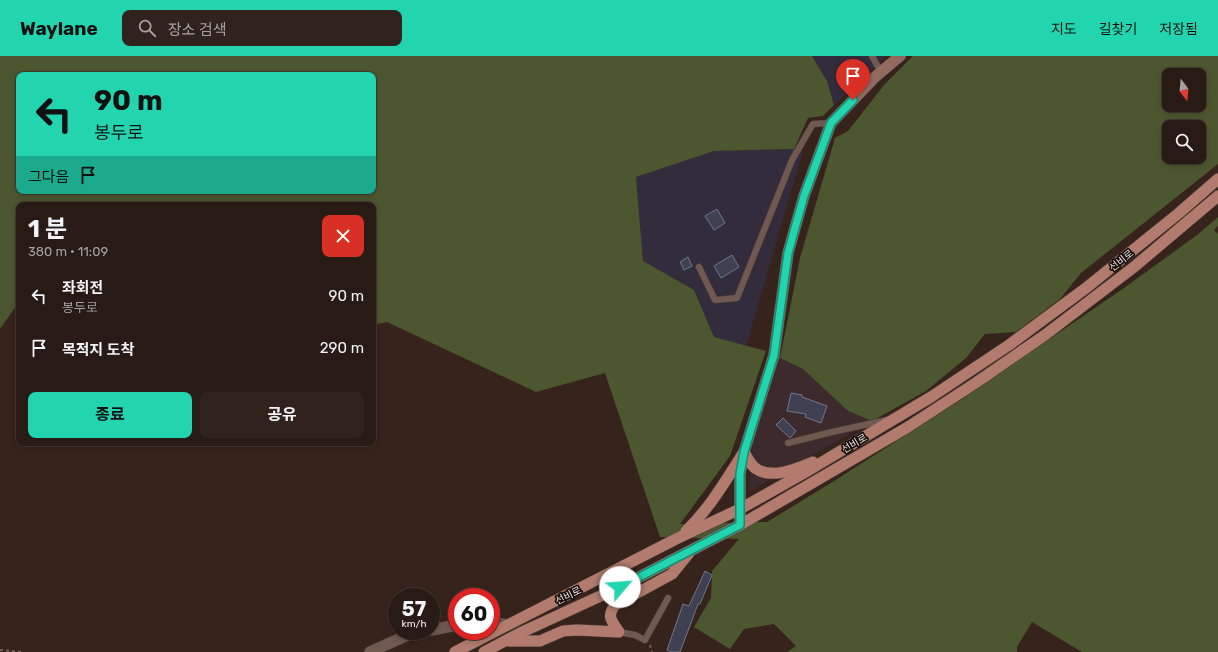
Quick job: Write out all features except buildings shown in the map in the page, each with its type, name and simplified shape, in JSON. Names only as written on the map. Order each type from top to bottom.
[{"type":"main road","points":[[740,525],[740,474],[744,452],[774,355],[788,253],[804,196],[831,123],[881,72],[900,56]]},
{"type":"main road","name":"선비로","points":[[455,652],[678,538],[740,509],[835,455],[931,397],[1009,345],[1073,297],[1179,213],[1218,179]]},
{"type":"main road","name":"선비로","points":[[484,652],[620,587],[740,525],[908,427],[1045,335],[1134,267],[1218,196]]},
{"type":"main road","points":[[744,452],[753,467],[762,472],[775,474],[835,455]]},
{"type":"main road","points":[[678,538],[709,506],[744,452]]},
{"type":"main road","points":[[619,632],[610,619],[610,611],[615,605],[672,574],[691,550]]},
{"type":"main road","points":[[506,641],[540,641],[563,631],[570,630],[619,632]]},
{"type":"street","points":[[500,624],[507,625]]},
{"type":"street","points":[[370,652],[397,640]]},
{"type":"lane","points":[[872,56],[881,72]]},
{"type":"lane","points":[[699,267],[715,300],[737,298],[792,160],[814,124],[831,123]]},
{"type":"lane","points":[[788,443],[896,418]]},
{"type":"lane","points":[[619,632],[635,634],[645,640],[668,598]]},
{"type":"path","points":[[0,650],[23,652]]},
{"type":"shaded area","points":[[812,56],[886,56],[834,105],[827,81]]},
{"type":"shaded area","points":[[794,149],[803,151],[746,346],[714,337],[694,290],[643,261],[636,177],[714,151]]},
{"type":"shaded area","points":[[780,358],[803,369],[848,411],[872,421],[749,492],[753,442]]},
{"type":"green space","points":[[0,56],[812,56],[827,81],[834,105],[823,116],[808,118],[794,149],[714,151],[636,177],[643,261],[694,290],[714,337],[766,351],[730,456],[680,524],[767,522],[959,401],[1124,288],[1197,235],[1218,217],[1218,226],[1214,230],[1218,234],[1218,652],[1082,652],[1032,622],[1017,647],[1017,652],[787,652],[796,646],[774,624],[744,629],[730,649],[694,627],[711,598],[712,571],[739,539],[660,537],[605,373],[536,392],[387,322],[376,324],[376,202],[16,202],[16,306],[0,329]]},
{"type":"green space","points":[[913,56],[1218,56],[1218,164],[1081,273],[1060,299],[1016,332],[985,334],[966,358],[926,391],[872,421],[848,411],[803,369],[780,358],[800,258],[835,138],[848,131],[884,85]]},
{"type":"route","points":[[620,587],[740,525],[740,474],[744,452],[774,355],[788,253],[804,196],[831,123],[853,100]]}]
